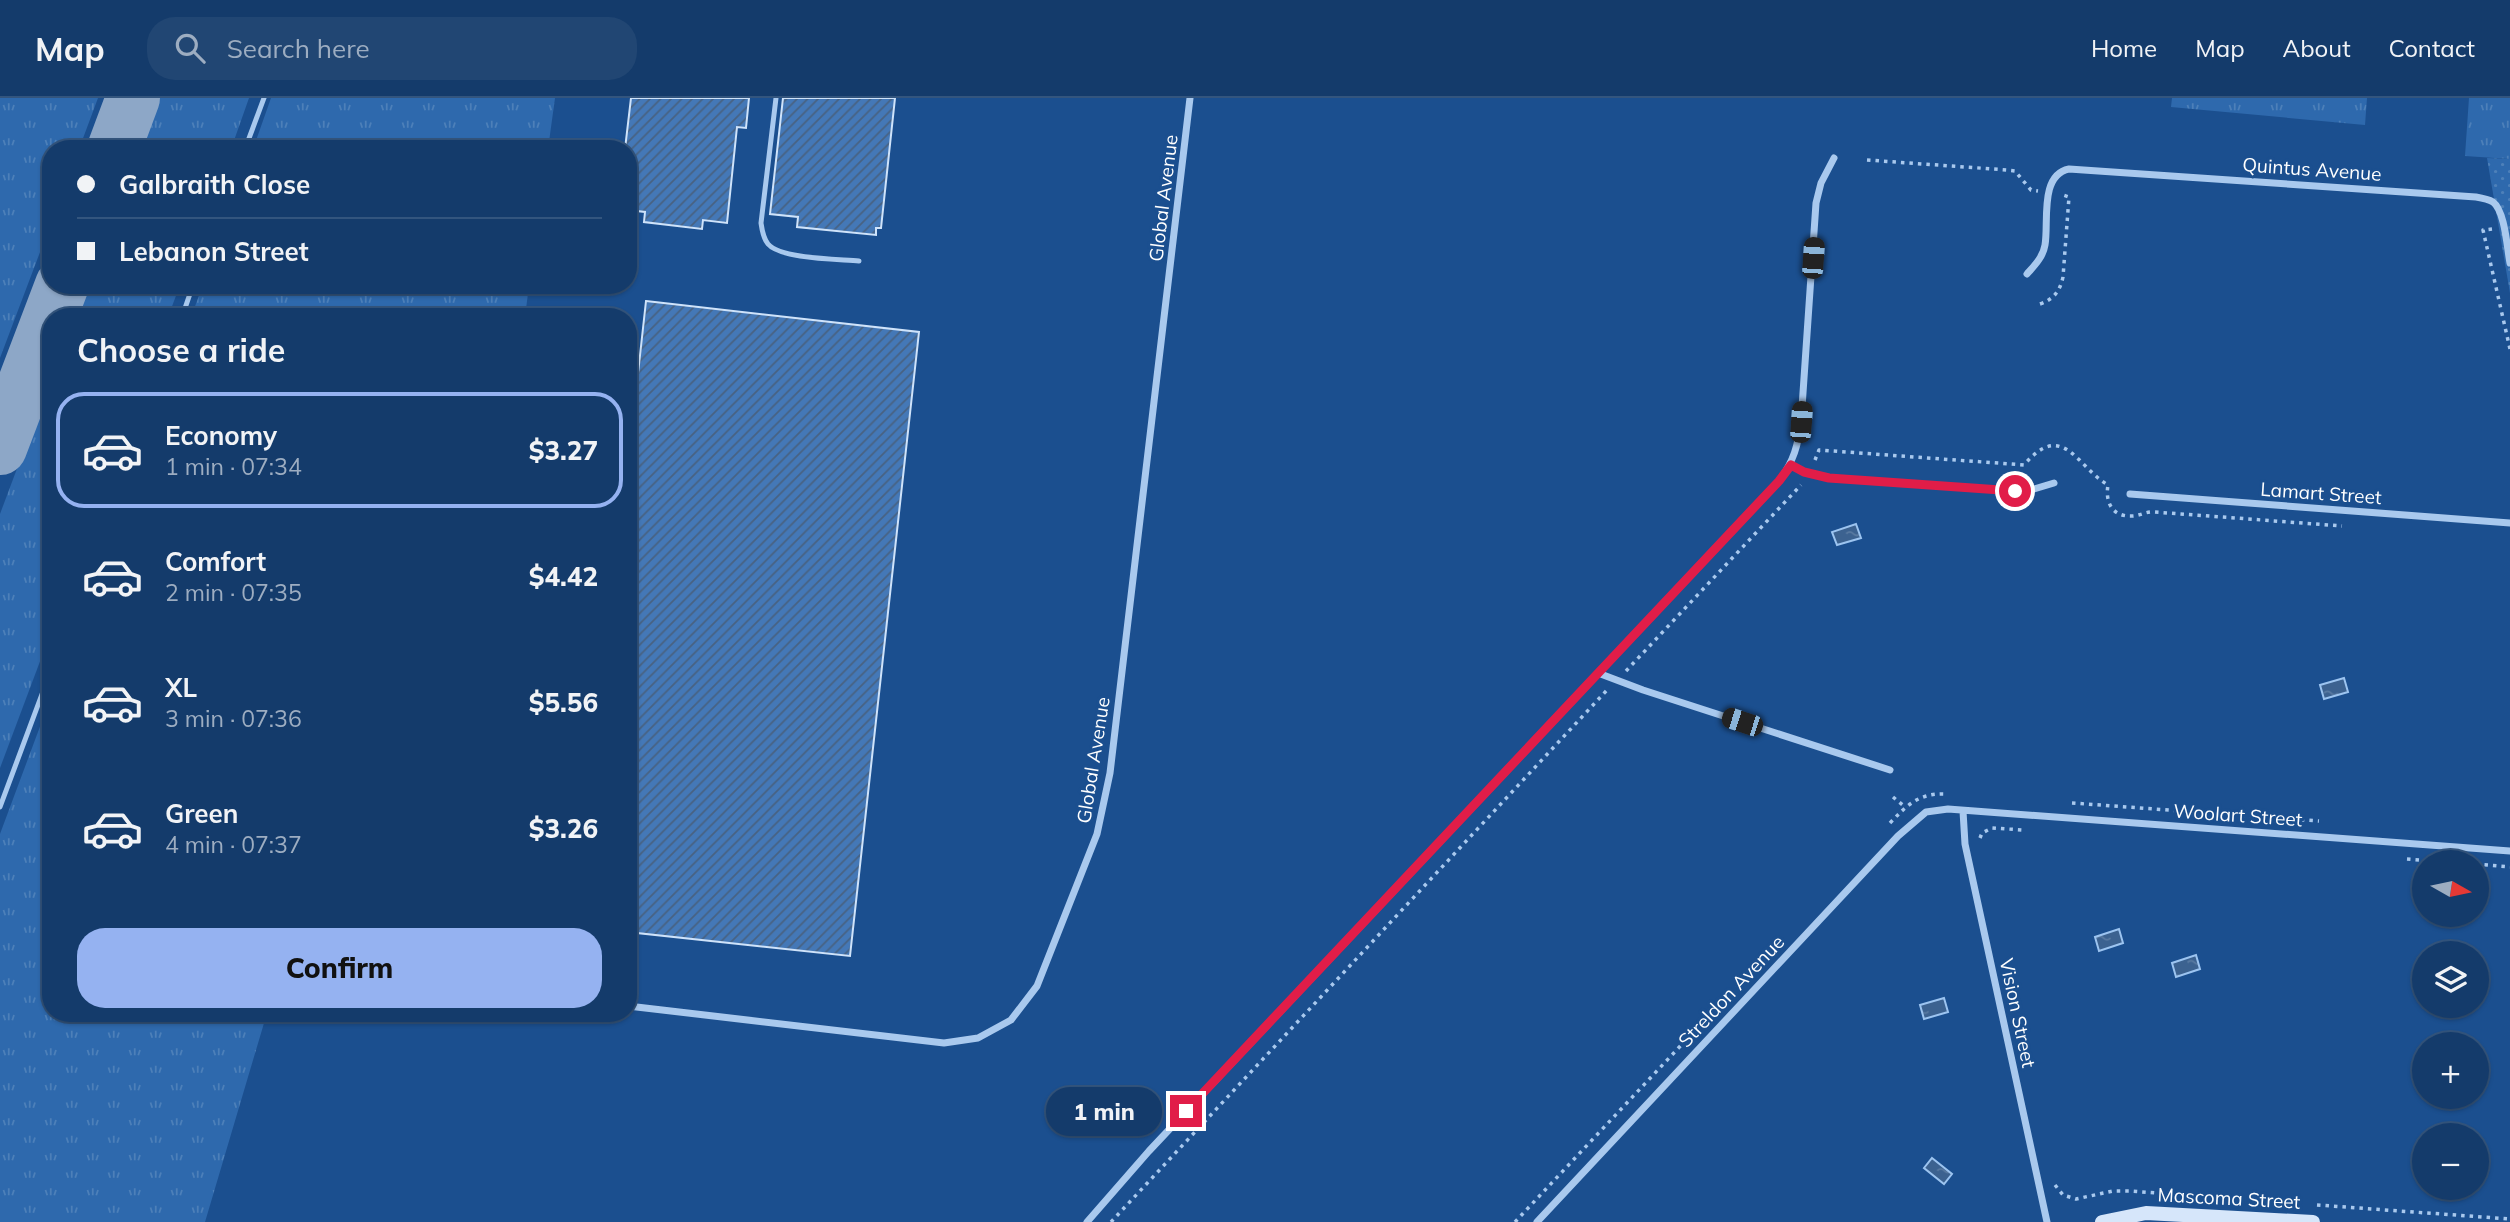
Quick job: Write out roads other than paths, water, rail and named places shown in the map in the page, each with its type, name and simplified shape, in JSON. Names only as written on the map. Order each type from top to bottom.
[{"type":"main road","name":"Mascoma Street","points":[[2102,1222],[2147,1213],[2313,1222]]},
{"type":"street","name":"Global Avenue","points":[[637,1007],[944,1043],[978,1038],[1011,1020],[1037,986],[1097,834],[1110,773],[1190,98]]},
{"type":"street","points":[[1087,1222],[1104,1200],[1779,481],[1791,465],[1798,445],[1801,422],[1816,203],[1821,183],[1834,158]]},
{"type":"street","name":"Quintus Avenue","points":[[2027,274],[2040,258],[2045,245],[2049,191],[2063,170],[2476,197],[2492,201],[2497,206],[2504,227],[2510,263]]},
{"type":"street","points":[[1791,465],[1829,478],[2015,491],[2054,483]]},
{"type":"street","name":"Lamart Street","points":[[2130,494],[2510,523]]},
{"type":"street","points":[[1598,673],[1889,770]]},
{"type":"street","name":"Streldon Avenue","points":[[1536,1222],[1898,836],[1926,812],[1948,809],[1963,811]]},
{"type":"street","name":"Woolart Street","points":[[1963,811],[2510,851]]},
{"type":"street","name":"Vision Street","points":[[1963,811],[1965,844],[2047,1222]]},
{"type":"lane","points":[[248,140],[264,98]]},
{"type":"lane","points":[[776,98],[761,223],[765,240],[770,247],[784,253],[859,261]]},
{"type":"lane","points":[[0,807],[42,694]]},
{"type":"water","points":[[1856,524],[1861,538],[1837,545],[1832,532]]},
{"type":"water","points":[[2344,678],[2348,692],[2324,699],[2320,685]]},
{"type":"water","points":[[2119,929],[2123,943],[2099,951],[2095,937]]},
{"type":"water","points":[[2196,955],[2200,969],[2176,977],[2172,963]]},
{"type":"water","points":[[1944,998],[1948,1012],[1924,1019],[1920,1005]]},
{"type":"water","points":[[1932,1158],[1952,1174],[1944,1184],[1924,1168]]}]
